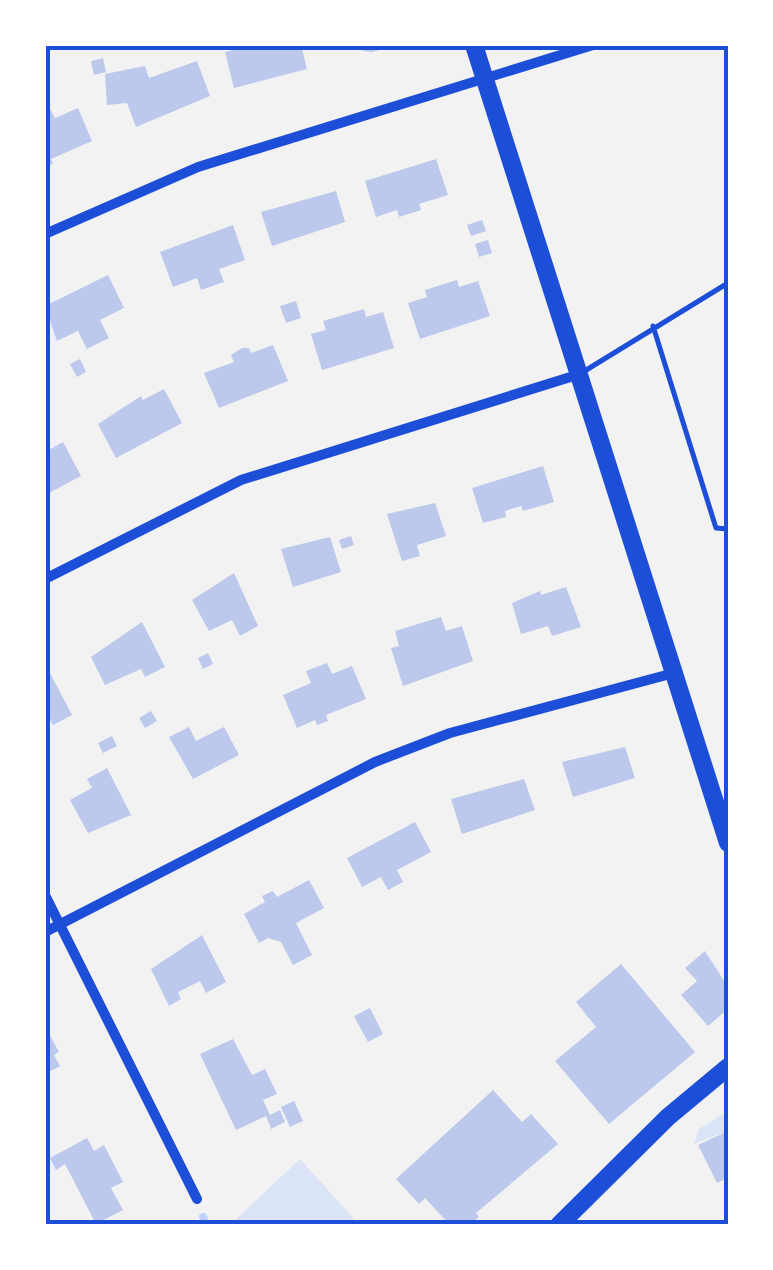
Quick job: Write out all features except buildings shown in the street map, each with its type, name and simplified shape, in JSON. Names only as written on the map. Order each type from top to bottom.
[{"type":"main road","points":[[474,45],[728,842]]},
{"type":"main road","points":[[559,1225],[668,1117],[728,1067]]},
{"type":"street","points":[[45,234],[198,167],[593,45]]},
{"type":"street","points":[[45,579],[242,480],[580,374]]},
{"type":"street","points":[[45,932],[375,762],[450,734],[676,672]]},
{"type":"street","points":[[45,896],[197,1199]]},
{"type":"lane","points":[[580,374],[728,282]]},
{"type":"lane","points":[[652,326],[716,528],[728,529]]},
{"type":"shaded area","points":[[728,1111],[728,1131],[694,1144],[699,1129]]},
{"type":"shaded area","points":[[300,1159],[354,1219],[348,1225],[230,1225]]},
{"type":"waterway","points":[[203,1217],[207,1225]]}]
